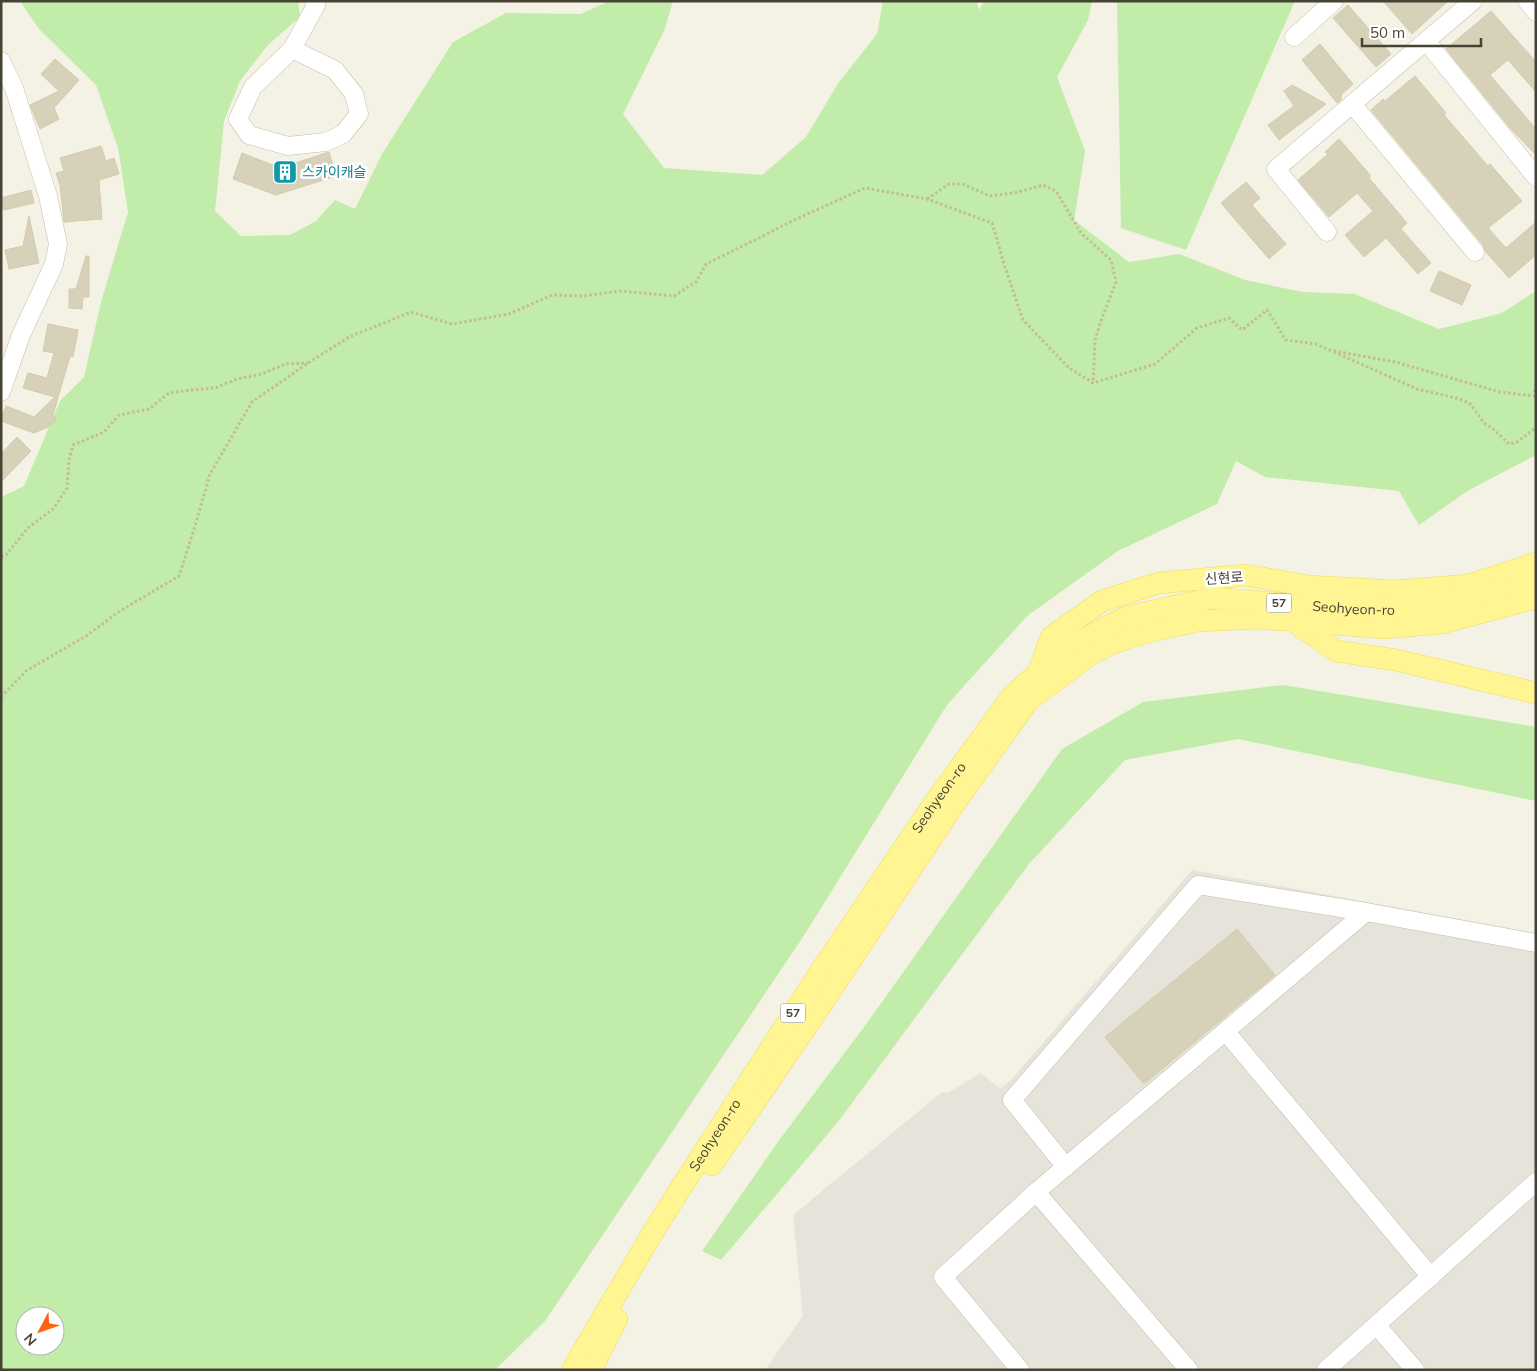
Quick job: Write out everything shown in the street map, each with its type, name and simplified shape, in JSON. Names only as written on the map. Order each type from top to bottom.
[{"type":"main road","name":"신현로","points":[[1038,673],[1051,637],[1102,601],[1159,582],[1246,575],[1308,586],[1395,591],[1469,585],[1536,563]]},
{"type":"main road","name":"Seohyeon-ro","points":[[572,1370],[656,1227],[822,969],[935,802],[1012,696],[1065,649],[1126,617],[1212,598],[1354,609],[1394,610],[1439,606],[1536,581]]},
{"type":"main road","name":"Seohyeon-ro","points":[[591,1370],[614,1323],[691,1196],[955,804],[1028,701],[1091,654],[1108,645],[1160,629],[1198,621],[1256,618],[1385,628],[1442,622],[1536,598]]},
{"type":"main road","points":[[1294,622],[1336,651],[1396,660],[1536,692]]},
{"type":"street","points":[[292,49],[335,70],[354,94],[359,114],[343,134],[326,142],[288,146],[249,135],[238,118],[253,87],[292,49],[316,5],[315,1]]},
{"type":"street","points":[[1294,37],[1334,1]]},
{"type":"street","points":[[1327,232],[1276,169],[1473,1]]},
{"type":"street","points":[[1527,1],[1536,12]]},
{"type":"street","points":[[1426,41],[1536,177]]},
{"type":"street","points":[[1,61],[14,88],[48,196],[58,244],[54,264],[21,335],[1,392]]},
{"type":"street","points":[[1353,105],[1475,252]]},
{"type":"street","points":[[1066,1167],[1012,1100],[1198,885],[1366,912],[1536,943]]},
{"type":"street","points":[[1020,1370],[943,1277],[1036,1192],[1366,912]]},
{"type":"street","points":[[1226,1032],[1431,1276]]},
{"type":"street","points":[[1326,1370],[1536,1182]]},
{"type":"street","points":[[1036,1192],[1189,1370]]},
{"type":"street","points":[[1376,1326],[1415,1370]]},
{"type":"path","points":[[927,199],[949,184],[963,184],[990,196],[1014,193],[1044,184],[1056,191],[1081,233],[1111,260],[1116,282],[1096,340],[1094,383]]},
{"type":"path","points":[[1,697],[26,671],[86,636],[120,611],[179,576],[210,474],[252,402],[349,337],[411,312],[452,324],[509,314],[552,295],[583,296],[620,291],[674,296],[696,282],[706,264],[792,220],[865,188],[927,199],[992,223],[1023,320],[1069,368],[1094,383],[1155,364],[1197,328],[1229,318],[1242,330],[1266,310],[1286,340],[1316,344],[1417,389],[1460,399],[1469,404],[1484,423],[1509,444],[1517,442],[1532,430],[1536,430]]},
{"type":"path","points":[[1329,350],[1395,362],[1500,392],[1535,396],[1536,380]]},
{"type":"path","points":[[1,557],[6,555],[28,528],[54,508],[67,488],[73,445],[104,432],[119,415],[149,409],[169,393],[215,388],[237,379],[262,374],[285,364],[308,363]]},
{"type":"shaded area","points":[[1192,870],[1536,933],[1536,1370],[765,1370],[803,1316],[793,1215],[942,1092],[948,1093],[981,1073],[1000,1089],[1012,1079]]},
{"type":"green space","points":[[20,1],[298,1],[300,17],[268,45],[240,81],[224,121],[215,211],[241,236],[290,235],[316,221],[335,200],[355,209],[382,154],[453,42],[506,13],[581,14],[609,1],[673,1],[664,31],[623,114],[664,168],[762,175],[806,137],[839,82],[877,34],[883,1],[977,1],[979,10],[984,1],[1092,1],[1088,20],[1057,77],[1085,151],[1074,220],[1129,262],[1179,254],[1245,280],[1303,292],[1355,294],[1439,329],[1502,313],[1536,291],[1536,455],[1469,490],[1419,525],[1399,491],[1265,477],[1236,461],[1217,504],[1118,551],[1027,616],[947,705],[805,934],[545,1321],[495,1370],[1,1370],[1,497],[24,486],[60,401],[84,377],[101,302],[128,212],[118,148],[96,85],[39,29]]},
{"type":"green space","points":[[1117,1],[1295,1],[1186,250],[1121,228]]},
{"type":"green space","points":[[1283,685],[1536,727],[1536,801],[1238,739],[1125,760],[1029,864],[838,1122],[721,1260],[702,1251],[780,1139],[867,1023],[1062,749],[1143,702]]},
{"type":"building","points":[[1383,1],[1448,1],[1412,34]]},
{"type":"building","points":[[1348,5],[1391,54],[1376,67],[1333,18]]},
{"type":"building","points":[[1491,11],[1536,62],[1536,92],[1508,60],[1490,75],[1536,129],[1536,155],[1511,129],[1446,49]]},
{"type":"building","points":[[1320,44],[1353,84],[1341,95],[1341,100],[1337,103],[1302,60]]},
{"type":"building","points":[[55,59],[79,80],[54,108],[59,119],[40,129],[30,105],[59,91],[41,74]]},
{"type":"building","points":[[1415,76],[1446,113],[1444,115],[1488,166],[1490,164],[1522,201],[1488,228],[1506,248],[1536,222],[1536,255],[1509,278],[1371,110]]},
{"type":"building","points":[[1292,85],[1326,104],[1279,140],[1268,125],[1294,106],[1284,91]]},
{"type":"building","points":[[1339,139],[1371,176],[1369,178],[1407,223],[1401,229],[1431,263],[1418,274],[1386,238],[1364,257],[1345,235],[1373,211],[1357,193],[1329,217],[1298,180],[1328,154],[1325,152]]},
{"type":"building","points":[[101,146],[106,161],[114,158],[119,174],[99,180],[102,219],[64,222],[60,185],[56,173],[64,171],[60,158]]},
{"type":"building","name":"스카이캐슬","points":[[329,152],[336,176],[276,195],[233,179],[242,153],[280,168]]},
{"type":"building","points":[[1246,182],[1260,198],[1252,205],[1286,244],[1269,259],[1221,203]]},
{"type":"building","points":[[31,190],[34,203],[4,210],[1,198]]},
{"type":"building","points":[[29,216],[39,263],[9,269],[5,250],[23,246]]},
{"type":"building","points":[[86,256],[89,256],[89,297],[83,297],[82,309],[69,308],[69,289],[76,289]]},
{"type":"building","points":[[1439,271],[1471,285],[1462,305],[1430,291]]},
{"type":"building","points":[[48,324],[78,330],[73,357],[70,356],[53,415],[57,419],[48,427],[34,433],[1,421],[1,419],[6,406],[34,417],[55,397],[23,388],[28,373],[47,378],[54,353],[43,351]]},
{"type":"building","points":[[17,437],[31,451],[1,482],[1,454]]},
{"type":"building","points":[[1237,929],[1275,975],[1144,1084],[1105,1037]]},
{"type":"place","name":"스카이캐슬","points":[[285,172]]}]
